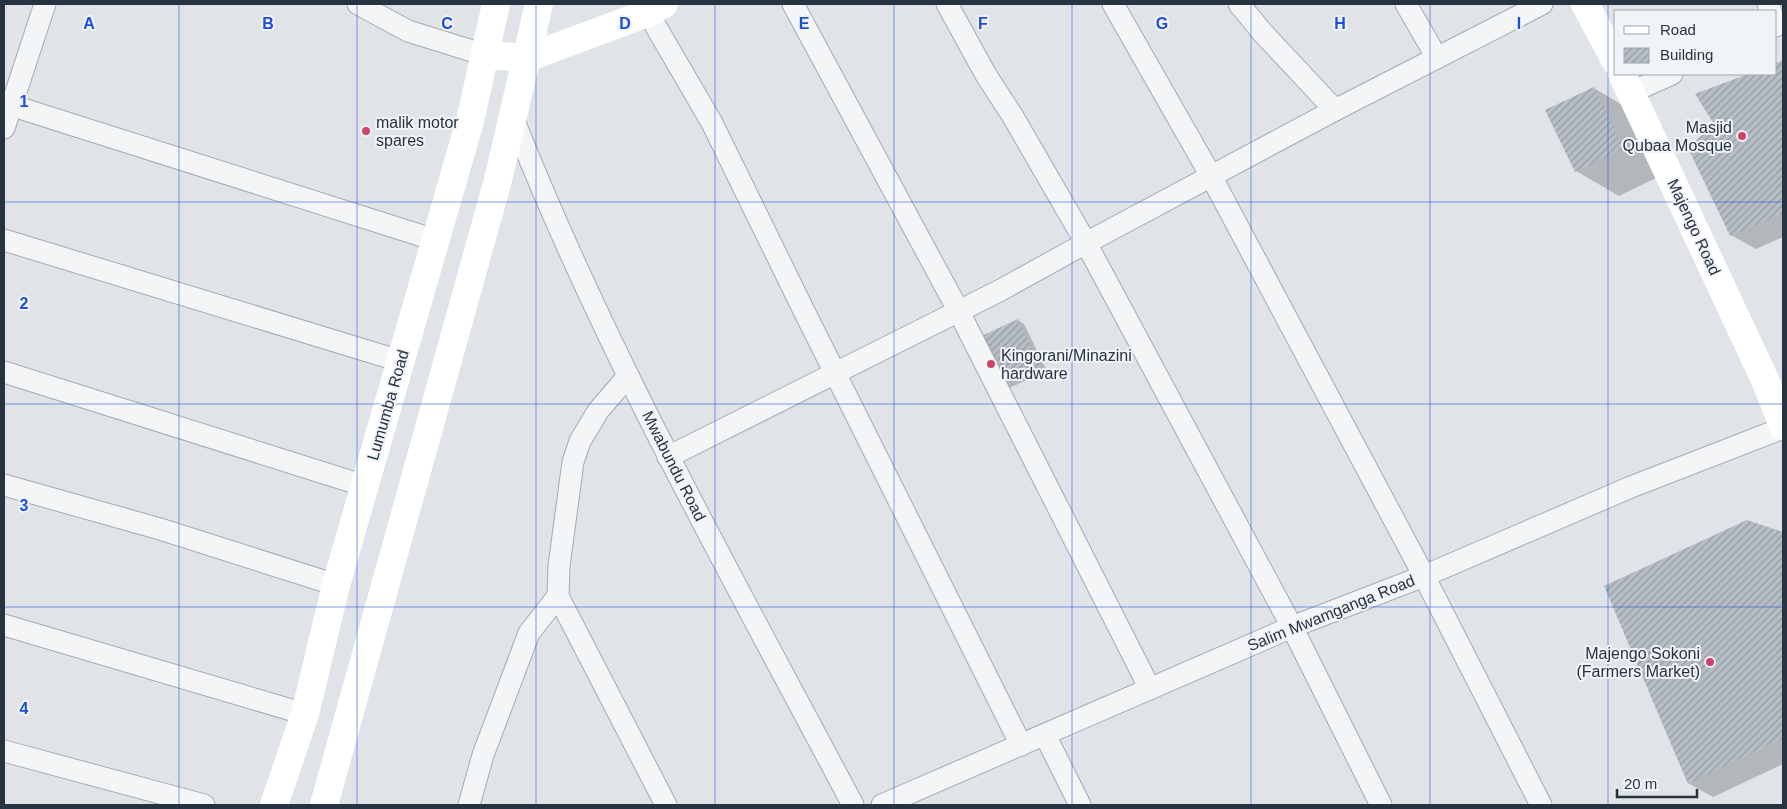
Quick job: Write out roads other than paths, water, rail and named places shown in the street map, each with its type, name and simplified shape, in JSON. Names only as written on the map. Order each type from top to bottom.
[{"type":"main road","name":"Lumumba Road","points":[[274,805],[305,714],[336,585],[470,121],[496,4]]},
{"type":"main road","points":[[324,805],[498,180],[541,5],[511,4]]},
{"type":"main road","points":[[1585,4],[1614,58]]},
{"type":"main road","points":[[485,54],[527,58],[656,8]]},
{"type":"main road","name":"Majengo Road","points":[[1627,83],[1766,382]]},
{"type":"main road","name":"Salim Mwamganga Road","points":[[1766,382],[1783,427]]},
{"type":"street","points":[[4,128],[7,104],[45,4]]},
{"type":"street","points":[[358,4],[408,31],[485,54]]},
{"type":"street","points":[[793,4],[958,310],[1150,689]]},
{"type":"street","points":[[947,4],[986,75],[1012,115],[1086,243],[1292,627],[1381,805]]},
{"type":"street","points":[[1113,4],[1211,176],[1424,576],[1541,805]]},
{"type":"street","points":[[1239,4],[1262,32],[1335,110]]},
{"type":"street","points":[[1406,4],[1437,58]]},
{"type":"street","points":[[668,457],[999,291],[1335,110],[1542,4]]},
{"type":"street","points":[[656,8],[835,373],[1021,745]]},
{"type":"street","points":[[1627,83],[1667,75]]},
{"type":"street","points":[[7,104],[435,240]]},
{"type":"street","name":"Mwabundu Road","points":[[513,118],[543,194],[668,457],[853,805]]},
{"type":"street","points":[[4,240],[400,361]]},
{"type":"street","points":[[4,372],[365,486]]},
{"type":"street","points":[[628,376],[598,411],[580,441],[573,462],[559,566],[558,596],[666,805]]},
{"type":"street","name":"Salim Mwamganga Road","points":[[882,805],[1292,627],[1424,576],[1631,487],[1783,427]]},
{"type":"street","points":[[4,485],[160,529],[336,585]]},
{"type":"street","points":[[468,805],[483,755],[529,633],[558,596]]},
{"type":"street","points":[[4,625],[305,714]]},
{"type":"street","points":[[1045,735],[1080,805]]},
{"type":"street","points":[[4,751],[204,805]]},
{"type":"place","name":"malik motor spares","points":[[366,131]]},
{"type":"place","name":"Masjid Qubaa Mosque","points":[[1742,136]]},
{"type":"place","name":"Kingorani/Minazini hardware","points":[[991,364]]},
{"type":"place","name":"Majengo Sokoni (Farmers Market)","points":[[1710,662]]}]
